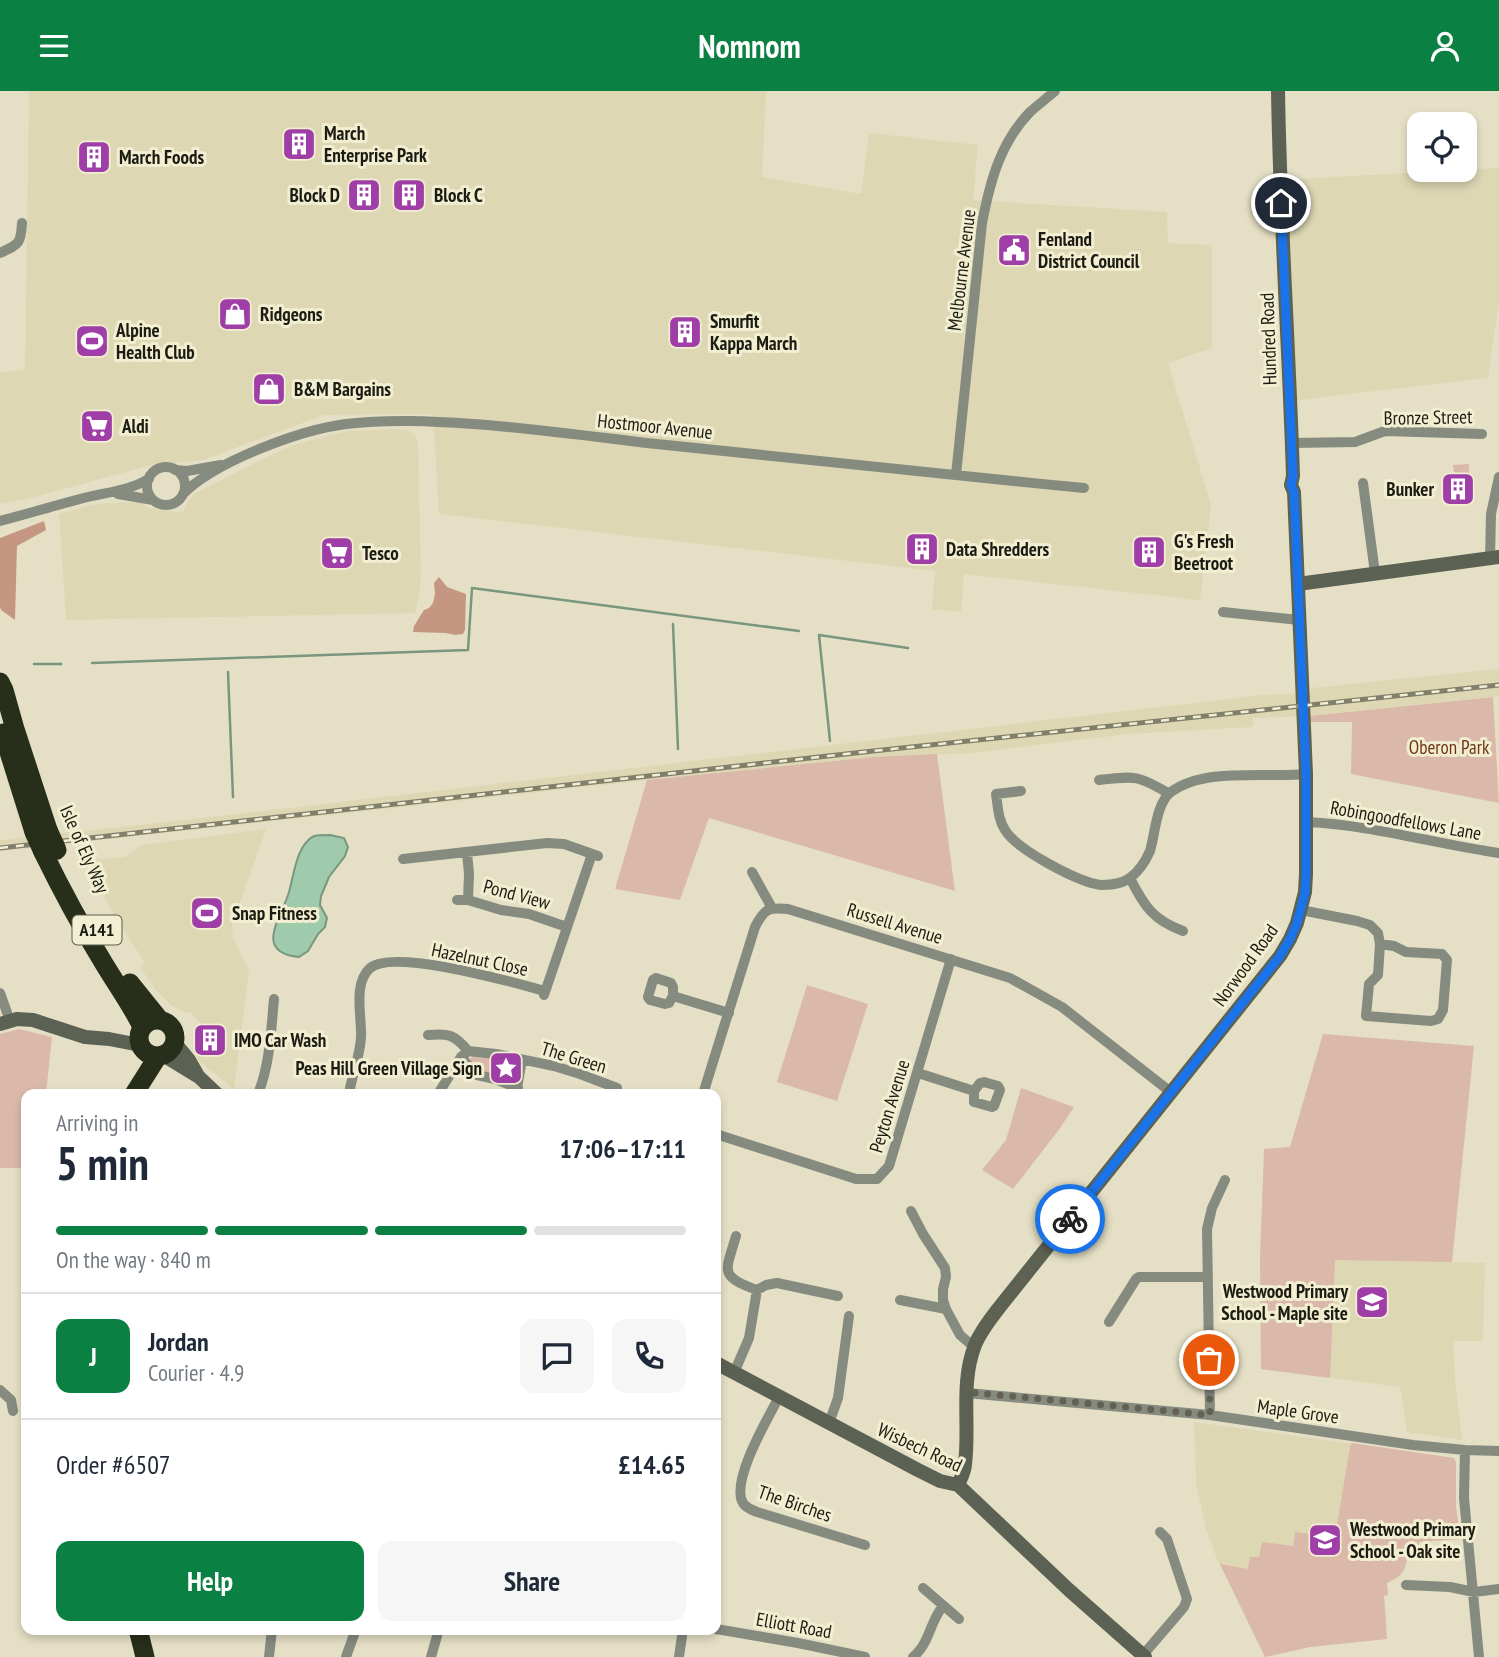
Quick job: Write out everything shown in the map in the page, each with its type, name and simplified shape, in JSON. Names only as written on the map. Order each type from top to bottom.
[{"type":"highway","name":"Isle of Ely Way","points":[[0,682],[41,831]]},
{"type":"highway","name":"Isle of Ely Way","points":[[0,722],[12,766],[50,851],[101,937],[146,1004],[153,1041]]},
{"type":"highway","points":[[137,1087],[153,1041]]},
{"type":"highway","points":[[140,1635],[145,1657]]},
{"type":"street","name":"Melbourne Avenue","points":[[956,475],[982,223],[990,183],[1002,152],[1016,128],[1055,91]]},
{"type":"street","name":"Hundred Road","points":[[1278,91],[1292,443],[1291,485],[1294,492],[1297,585]]},
{"type":"street","points":[[0,253],[18,245],[22,223]]},
{"type":"street","name":"Hostmoor Avenue","points":[[183,494],[228,464],[277,442],[344,424],[425,420],[1084,488]]},
{"type":"street","name":"Bronze Street","points":[[1292,443],[1354,442],[1385,431],[1482,434]]},
{"type":"street","name":"Hostmoor Avenue","points":[[175,470],[187,471],[228,464]]},
{"type":"street","points":[[0,521],[133,487],[149,479],[158,469],[175,470],[184,481],[183,494],[177,501],[167,505],[153,499],[112,493]]},
{"type":"street","points":[[1297,585],[1494,557],[1491,513],[1499,477]]},
{"type":"street","points":[[149,479],[147,487],[153,499]]},
{"type":"street","points":[[1363,483],[1375,573]]},
{"type":"street","name":"Norwood Road","points":[[958,1485],[965,1467],[969,1367],[974,1347],[988,1322],[1280,956],[1301,910],[1305,893],[1307,822],[1297,585]]},
{"type":"street","points":[[1223,612],[1299,619]]},
{"type":"street","points":[[1021,791],[996,794],[999,818],[1010,838],[1068,874],[1091,883],[1109,885],[1130,879],[1141,866],[1149,852],[1155,823],[1168,793],[1208,776],[1306,774]]},
{"type":"street","points":[[1099,781],[1133,776],[1144,779],[1168,793]]},
{"type":"street","name":"Robingoodfellows Lane","points":[[1307,822],[1359,827],[1459,848],[1499,853]]},
{"type":"street","points":[[403,859],[547,843],[564,844],[595,855],[567,927]]},
{"type":"street","name":"Pond View","points":[[467,853],[470,874],[463,900],[529,914],[567,927]]},
{"type":"street","points":[[706,1089],[755,927],[761,914],[772,908],[752,872]]},
{"type":"street","points":[[1130,879],[1142,902],[1154,916],[1183,931]]},
{"type":"street","name":"Russell Avenue","points":[[772,908],[788,909],[1010,978],[1062,1007],[1171,1093]]},
{"type":"street","points":[[1301,910],[1370,925],[1378,933],[1378,975],[1369,984],[1366,1016],[1431,1021],[1438,1019],[1443,1010],[1447,960],[1442,954],[1406,952],[1394,946],[1380,944]]},
{"type":"street","name":"Hazelnut Close","points":[[350,1089],[360,1045],[360,987],[368,970],[378,964],[392,961],[461,969],[545,993],[567,927]]},
{"type":"street","name":"Peyton Avenue","points":[[721,1136],[856,1179],[877,1179],[889,1166],[951,959]]},
{"type":"street","points":[[0,993],[5,1023],[17,1019],[33,1020],[85,1037],[153,1041],[189,1060],[199,1077],[212,1089]]},
{"type":"street","points":[[673,996],[729,1013]]},
{"type":"street","points":[[260,1089],[265,1076],[274,999]]},
{"type":"street","name":"The Green","points":[[428,1035],[452,1035],[460,1041],[477,1075],[495,1079],[513,1089]]},
{"type":"street","name":"The Green","points":[[465,1054],[486,1052],[522,1060],[580,1074],[612,1089]]},
{"type":"street","points":[[441,1089],[465,1054]]},
{"type":"street","name":"The Green","points":[[517,1089],[522,1060]]},
{"type":"street","points":[[918,1073],[974,1091]]},
{"type":"street","points":[[1210,1415],[1208,1229],[1212,1208],[1225,1180]]},
{"type":"street","points":[[911,1211],[945,1268],[943,1300],[946,1309],[960,1335],[974,1347]]},
{"type":"street","points":[[736,1236],[728,1265],[729,1276],[737,1283],[757,1290],[777,1283],[838,1296]]},
{"type":"street","points":[[1109,1322],[1139,1277],[1208,1277]]},
{"type":"street","points":[[734,1373],[749,1338],[757,1290]]},
{"type":"street","points":[[900,1300],[946,1309]]},
{"type":"street","points":[[829,1423],[838,1398],[849,1316]]},
{"type":"street","name":"Wisbech Road","points":[[721,1366],[940,1481],[958,1485],[1069,1590],[1144,1656]]},
{"type":"street","points":[[0,1390],[11,1400],[13,1411]]},
{"type":"street","name":"Maple Grove","points":[[967,1392],[1210,1415],[1378,1440],[1499,1451]]},
{"type":"street","name":"The Birches","points":[[779,1397],[746,1465],[742,1502],[748,1509],[865,1545]]},
{"type":"street","points":[[1465,1450],[1464,1498],[1479,1657]]},
{"type":"street","points":[[1144,1656],[1184,1607],[1187,1599],[1167,1539],[1160,1532]]},
{"type":"street","points":[[1406,1585],[1450,1587],[1474,1592],[1499,1589]]},
{"type":"street","points":[[923,1588],[959,1619]]},
{"type":"street","points":[[913,1657],[920,1652],[943,1606]]},
{"type":"street","name":"Elliott Road","points":[[721,1630],[863,1657]]},
{"type":"street","points":[[269,1657],[271,1635]]},
{"type":"street","points":[[346,1657],[354,1635]]},
{"type":"street","points":[[431,1657],[437,1635]]},
{"type":"street","points":[[679,1657],[682,1635]]},
{"type":"shaded area","points":[[29,91],[766,91],[762,177],[861,194],[869,133],[978,145],[973,200],[1167,212],[1168,243],[1212,245],[1212,348],[1168,363],[1211,505],[1200,600],[964,574],[961,612],[932,609],[935,571],[439,514],[433,414],[324,415],[203,460],[148,466],[0,504],[0,372],[25,370]]},
{"type":"shaded area","points":[[1499,168],[1499,302],[1488,378],[1290,401],[1280,180],[1407,173],[1407,182],[1477,182],[1477,169]]},
{"type":"shaded area","points":[[399,429],[412,433],[417,438],[418,446],[421,574],[415,613],[66,620],[59,514],[87,506],[140,502],[148,508],[183,513],[187,502],[195,493],[294,445],[349,431]]},
{"type":"shaded area","points":[[44,521],[46,530],[17,546],[15,620],[0,607],[0,538]]},
{"type":"shaded area","points":[[439,577],[447,587],[466,594],[463,634],[413,632],[424,610],[433,603],[434,583]]},
{"type":"shaded area","points":[[1499,669],[1499,696],[1310,716],[1253,718],[1253,727],[1128,734],[974,753],[874,757],[0,851],[0,840],[1263,695],[1311,693],[1311,688]]},
{"type":"shaded area","points":[[266,829],[232,925],[233,938],[249,970],[234,1089],[198,1060],[195,1051],[202,1025],[191,1013],[171,1005],[156,990],[140,967],[145,963],[110,908],[88,860],[124,857],[142,845]]},
{"type":"shaded area","points":[[314,836],[344,838],[348,847],[345,856],[329,877],[321,896],[320,905],[327,918],[325,927],[308,951],[299,957],[285,954],[277,949],[274,933],[299,855]]},
{"type":"shaded area","name":"Westwood Primary School - Maple site","points":[[1263,1185],[1455,1235],[1452,1262],[1485,1263],[1483,1341],[1453,1341],[1462,1440],[1407,1432],[1400,1387],[1261,1369],[1260,1258]]},
{"type":"shaded area","name":"Westwood Primary School - Oak site","points":[[1194,1422],[1454,1458],[1456,1508],[1461,1539],[1419,1542],[1420,1559],[1407,1559],[1405,1569],[1398,1578],[1387,1583],[1388,1595],[1384,1596],[1387,1639],[1310,1647],[1265,1657],[1217,1559],[1205,1525],[1196,1483]]},
{"type":"green space","points":[[1469,464],[1469,483],[1475,484],[1475,490],[1471,491],[1471,499],[1458,498],[1457,493],[1460,492],[1456,485],[1453,465]]},
{"type":"green space","name":"Oberon Park","points":[[1493,697],[1499,803],[1351,774],[1352,722],[1311,722],[1310,716]]},
{"type":"green space","points":[[937,754],[955,891],[709,818],[680,900],[615,889],[647,780],[874,757]]},
{"type":"green space","points":[[807,985],[868,1004],[837,1101],[777,1082]]},
{"type":"green space","points":[[19,1029],[52,1037],[47,1089],[21,1089],[21,1168],[0,1168],[0,1034]]},
{"type":"green space","points":[[1323,1034],[1474,1046],[1452,1262],[1335,1260],[1330,1378],[1261,1369],[1260,1258],[1264,1149],[1290,1147]]},
{"type":"green space","points":[[475,1055],[512,1061],[517,1067],[514,1083],[479,1071],[470,1060]]},
{"type":"green space","points":[[1021,1088],[1074,1107],[1013,1189],[982,1170],[1006,1140]]},
{"type":"green space","name":"Westwood Primary School - Oak site","points":[[1352,1443],[1454,1458],[1456,1508],[1461,1539],[1419,1542],[1420,1559],[1407,1559],[1401,1574],[1387,1583],[1388,1595],[1384,1596],[1387,1639],[1310,1647],[1265,1657],[1220,1564],[1248,1569],[1250,1557],[1259,1557],[1262,1542],[1293,1546],[1295,1532],[1334,1537]]},
{"type":"waterway","points":[[92,663],[468,650],[472,588],[799,631]]},
{"type":"waterway","points":[[673,624],[678,749]]},
{"type":"waterway","points":[[830,741],[819,635],[908,648]]},
{"type":"waterway","points":[[34,664],[61,664]]},
{"type":"waterway","points":[[228,672],[233,797]]},
{"type":"railway","points":[[0,848],[1499,685]]},
{"type":"way so far","points":[[1070,1219],[980,1334],[969,1367],[967,1392],[1210,1415],[1209,1360]]},
{"type":"place","name":"March Enterprise Park","points":[[299,144]]},
{"type":"place","name":"March Foods","points":[[94,157]]},
{"type":"place","name":"Block D","points":[[364,195]]},
{"type":"place","name":"Block C","points":[[409,195]]},
{"type":"place","name":"Fenland District Council","points":[[1014,250]]},
{"type":"place","name":"Ridgeons","points":[[235,314]]},
{"type":"place","name":"Smurfit Kappa March","points":[[685,332]]},
{"type":"place","name":"Alpine Health Club","points":[[92,341]]},
{"type":"place","name":"B&M Bargains","points":[[269,389]]},
{"type":"place","name":"Aldi","points":[[97,426]]},
{"type":"place","name":"Bunker","points":[[1458,489]]},
{"type":"place","name":"Data Shredders","points":[[922,549]]},
{"type":"place","name":"G's Fresh Beetroot","points":[[1149,552]]},
{"type":"place","name":"Tesco","points":[[337,553]]},
{"type":"place","name":"Snap Fitness","points":[[207,913]]},
{"type":"place","name":"IMO Car Wash","points":[[210,1040]]},
{"type":"place","name":"Peas Hill Green Village Sign","points":[[506,1068]]},
{"type":"place","name":"Westwood Primary School - Maple site","points":[[1372,1302]]},
{"type":"place","name":"Westwood Primary School - Oak site","points":[[1325,1540]]},
{"type":"route","points":[[1070,1219],[1280,956],[1297,923],[1305,893],[1306,774],[1294,492],[1291,485],[1293,476],[1281,203]]}]
